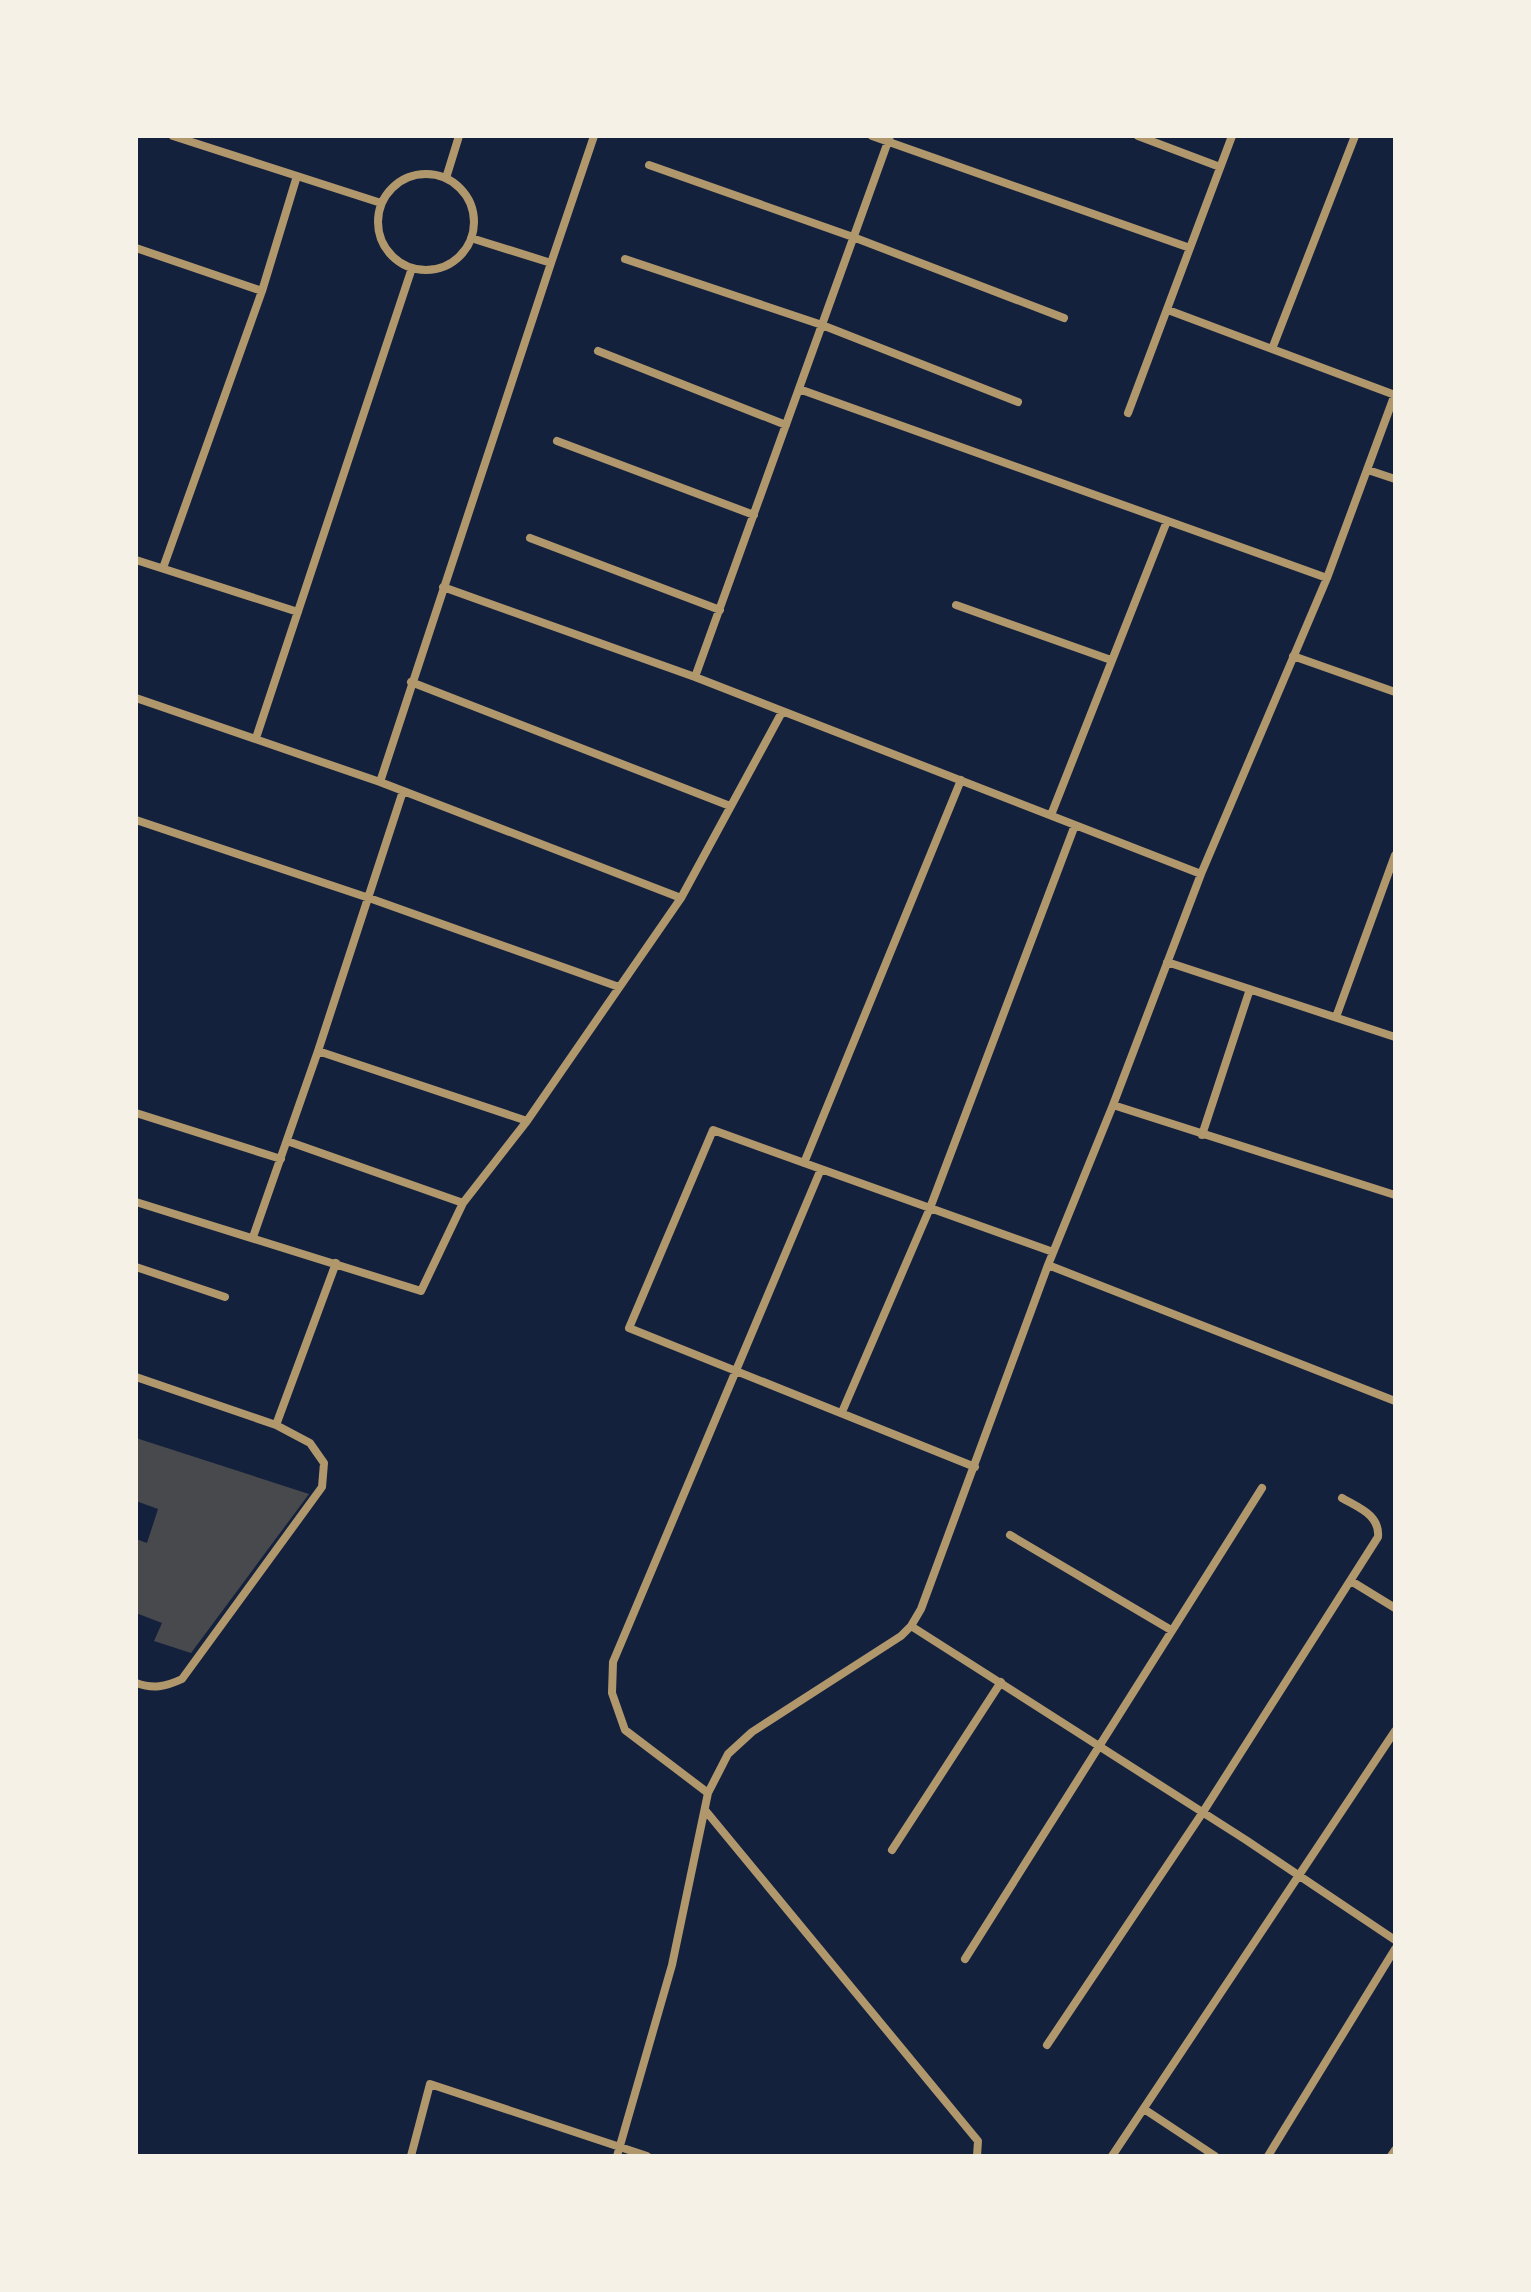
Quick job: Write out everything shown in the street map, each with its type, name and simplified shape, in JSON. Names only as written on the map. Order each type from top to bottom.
[{"type":"street","points":[[173,136],[381,203]]},
{"type":"street","points":[[446,178],[459,136]]},
{"type":"street","points":[[380,782],[594,136]]},
{"type":"street","points":[[872,136],[889,139],[1190,248]]},
{"type":"street","points":[[1138,136],[1220,167]]},
{"type":"street","points":[[1128,413],[1232,136]]},
{"type":"street","points":[[1272,349],[1355,136]]},
{"type":"street","points":[[695,677],[889,139]]},
{"type":"street","points":[[649,165],[853,237],[1064,318]]},
{"type":"street","points":[[431,174],[446,178],[467,197],[473,210],[471,238],[464,251],[441,268],[412,268],[398,261],[386,249],[377,219],[381,203],[389,190],[401,180],[431,174]]},
{"type":"street","points":[[163,568],[262,291],[297,176]]},
{"type":"street","points":[[471,238],[551,263]]},
{"type":"street","points":[[136,248],[262,291]]},
{"type":"street","points":[[625,259],[822,325],[1018,402]]},
{"type":"street","points":[[256,738],[412,268]]},
{"type":"street","points":[[619,2151],[672,1965],[708,1793],[728,1754],[752,1732],[879,1651],[911,1626],[921,1609],[1053,1252],[1201,874],[1327,578],[1395,395],[1168,310]]},
{"type":"street","points":[[598,351],[786,425]]},
{"type":"street","points":[[799,389],[1327,578]]},
{"type":"street","points":[[557,441],[754,515]]},
{"type":"street","points":[[1368,470],[1395,479]]},
{"type":"street","points":[[1051,815],[1167,521]]},
{"type":"street","points":[[530,538],[720,610]]},
{"type":"street","points":[[136,560],[298,612]]},
{"type":"street","points":[[443,587],[695,677],[1201,874]]},
{"type":"street","points":[[956,605],[1111,660]]},
{"type":"street","points":[[1293,656],[1395,692]]},
{"type":"street","points":[[411,682],[730,806]]},
{"type":"street","points":[[136,698],[380,782],[681,898]]},
{"type":"street","points":[[136,1202],[421,1291],[463,1203],[527,1121],[681,898],[782,712]]},
{"type":"street","points":[[804,1163],[961,780]]},
{"type":"street","points":[[253,1237],[403,791]]},
{"type":"street","points":[[136,820],[369,898],[619,987]]},
{"type":"street","points":[[842,1412],[930,1208],[1075,825]]},
{"type":"street","points":[[1336,1017],[1395,855]]},
{"type":"street","points":[[1167,962],[1395,1037]]},
{"type":"street","points":[[1202,1135],[1250,989]]},
{"type":"street","points":[[318,1051],[527,1121]]},
{"type":"street","points":[[1113,1105],[1395,1195]]},
{"type":"street","points":[[136,1113],[281,1159]]},
{"type":"street","points":[[975,1467],[629,1328],[713,1130],[1053,1252]]},
{"type":"street","points":[[287,1141],[463,1203]]},
{"type":"street","points":[[708,1793],[625,1730],[612,1693],[613,1662],[821,1169]]},
{"type":"street","points":[[276,1425],[336,1263]]},
{"type":"street","points":[[1048,1265],[1395,1401]]},
{"type":"street","points":[[136,1267],[225,1297]]},
{"type":"street","points":[[136,1377],[276,1425],[310,1443],[324,1463],[322,1487],[182,1679],[167,1686],[149,1687],[136,1683]]},
{"type":"street","points":[[965,1959],[1262,1488]]},
{"type":"street","points":[[1047,2045],[1203,1812],[1378,1537],[1379,1526],[1374,1518],[1342,1498]]},
{"type":"street","points":[[1010,1535],[1171,1630]]},
{"type":"street","points":[[1351,1581],[1395,1608]]},
{"type":"street","points":[[911,1626],[1203,1812],[1395,1940]]},
{"type":"street","points":[[892,1850],[1001,1682]]},
{"type":"street","points":[[1112,2156],[1395,1731]]},
{"type":"street","points":[[705,1810],[978,2141],[977,2156]]},
{"type":"street","points":[[1268,2156],[1395,1949]]},
{"type":"street","points":[[411,2156],[430,2084],[619,2151],[647,2156]]},
{"type":"street","points":[[1144,2109],[1215,2156]]},
{"type":"street","points":[[1391,2156],[1395,2150]]},
{"type":"building","points":[[136,1438],[309,1494],[191,1653],[154,1641],[162,1623],[136,1613],[136,1539],[147,1543],[158,1509],[136,1501]]}]
